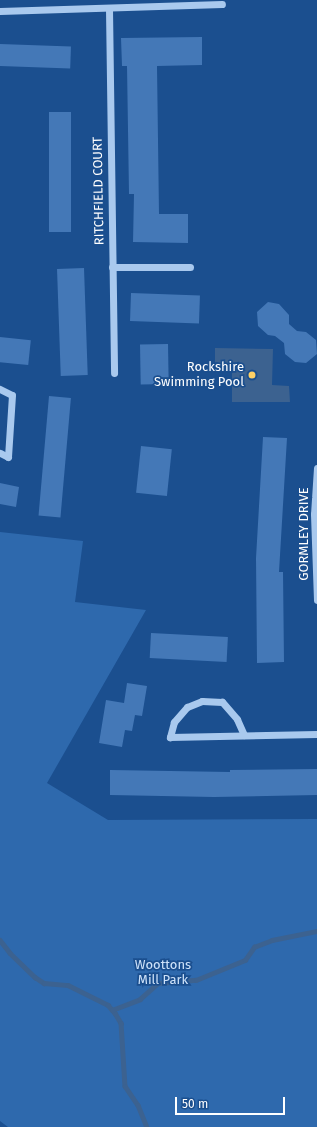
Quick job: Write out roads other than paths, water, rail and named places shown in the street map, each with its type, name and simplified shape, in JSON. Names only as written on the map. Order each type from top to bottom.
[{"type":"street","points":[[0,11],[109,9],[222,1]]},
{"type":"street","name":"RITCHFIELD COURT","points":[[109,9],[114,373]]},
{"type":"street","points":[[112,267],[190,267]]},
{"type":"street","points":[[0,389],[12,395],[8,456],[0,453]]},
{"type":"street","name":"GORMLEY DRIVE","points":[[317,468],[315,514],[317,600]]},
{"type":"street","points":[[244,736],[230,709],[222,702],[202,701],[187,707],[174,722],[170,737],[244,736],[317,734]]},
{"type":"waterway","points":[[112,1010],[140,999],[158,983],[196,980],[245,960],[254,947],[272,940],[317,931]]},
{"type":"waterway","points":[[0,940],[10,953],[35,977],[44,983],[68,985],[108,1005],[115,1013],[121,1023],[125,1086],[138,1105],[147,1127]]},
{"type":"place","name":"Rockshire Swimming Pool","points":[[252,375]]},
{"type":"park label","name":"Woottons Mill Park","points":[[163,974]]}]
